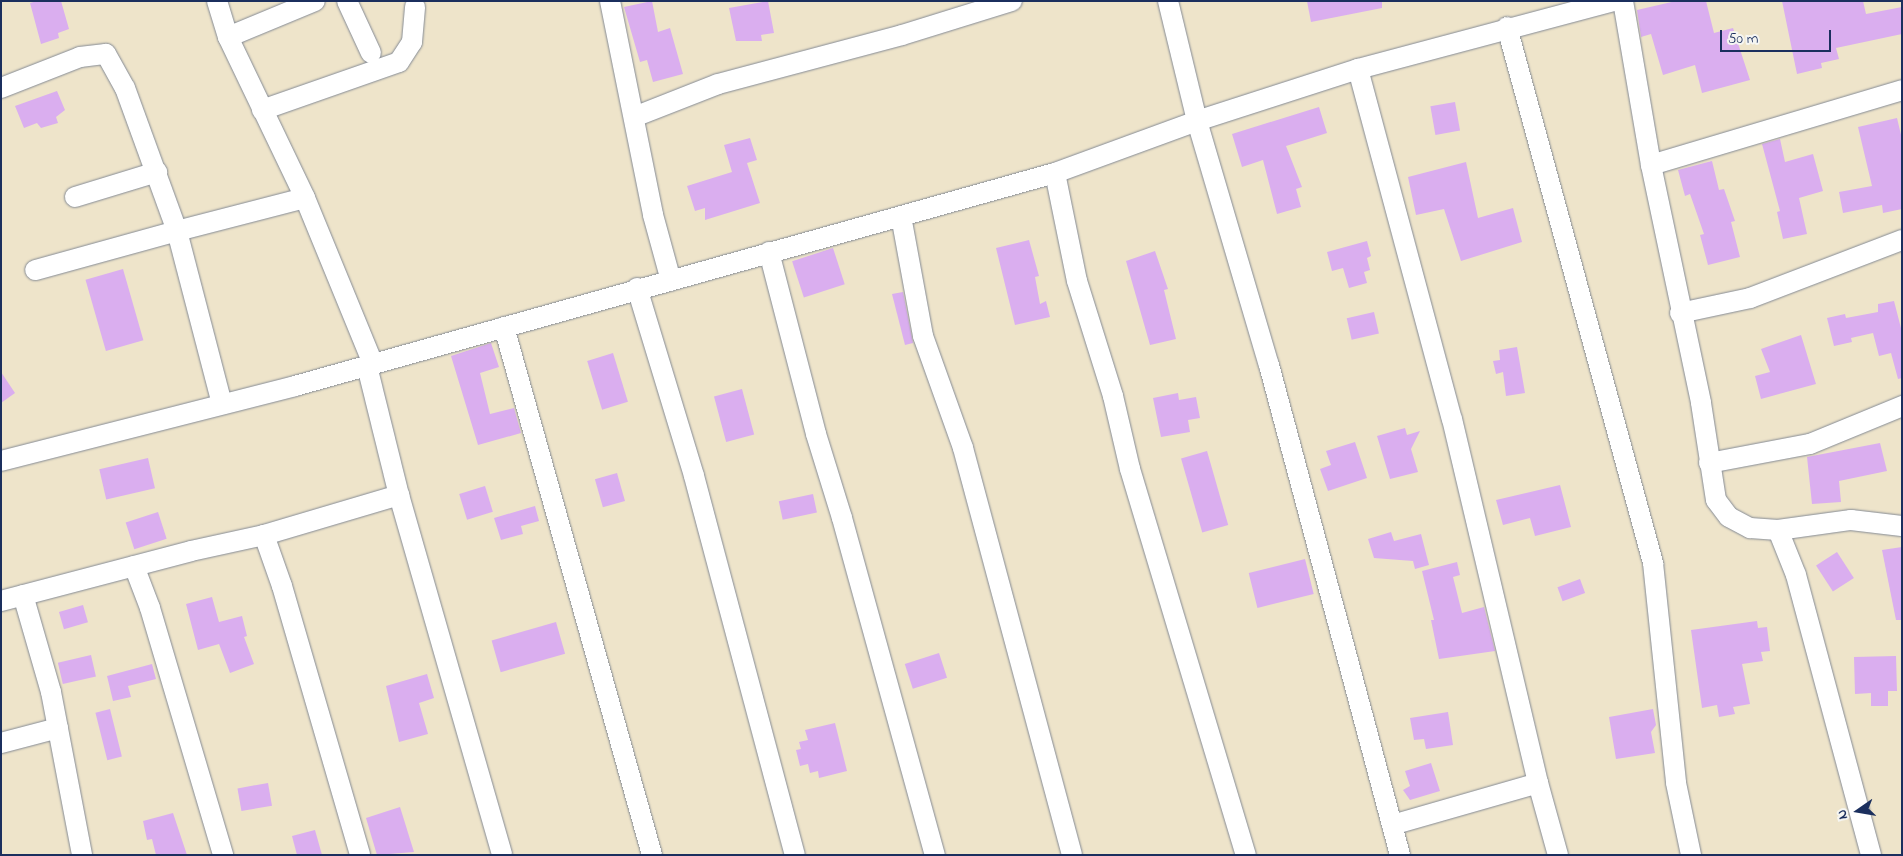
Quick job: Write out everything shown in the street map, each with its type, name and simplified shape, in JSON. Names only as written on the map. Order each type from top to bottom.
[{"type":"street","points":[[217,1],[228,37],[305,198],[373,364]]},
{"type":"street","points":[[228,37],[315,1]]},
{"type":"street","points":[[347,1],[371,53]]},
{"type":"street","points":[[610,1],[654,215],[671,281]]},
{"type":"street","points":[[634,117],[718,84],[902,35],[1012,1]]},
{"type":"street","points":[[1168,1],[1198,121],[1269,364],[1400,855]]},
{"type":"street","points":[[1,461],[373,364],[637,288],[671,281],[1055,173],[1198,121],[1358,69],[1507,27],[1613,1]]},
{"type":"street","points":[[1623,1],[1651,166],[1680,313],[1701,403],[1716,500],[1728,518],[1750,528],[1778,530],[1852,520],[1902,526]]},
{"type":"street","points":[[262,110],[399,62],[412,42],[415,7]]},
{"type":"street","points":[[1507,27],[1653,563],[1676,783],[1691,855]]},
{"type":"street","points":[[1,88],[80,57],[106,54],[123,81],[178,231],[222,404]]},
{"type":"street","points":[[1358,69],[1452,419],[1538,783],[1558,855]]},
{"type":"street","points":[[1651,166],[1902,90]]},
{"type":"street","points":[[75,197],[157,172]]},
{"type":"street","points":[[1055,173],[1077,281],[1113,396],[1130,469],[1227,782],[1246,855]]},
{"type":"street","points":[[35,270],[305,198]]},
{"type":"street","points":[[901,216],[923,336],[962,448],[1072,855]]},
{"type":"street","points":[[1680,313],[1750,298],[1902,240]]},
{"type":"street","points":[[769,252],[816,434],[842,518],[935,855]]},
{"type":"street","points":[[637,288],[694,476],[795,855]]},
{"type":"street","points":[[504,327],[652,855]]},
{"type":"street","points":[[373,364],[367,366],[398,495],[502,855]]},
{"type":"street","points":[[1709,463],[1810,444],[1902,406]]},
{"type":"street","points":[[1,601],[264,534],[398,495]]},
{"type":"street","points":[[1778,530],[1796,575],[1871,855]]},
{"type":"street","points":[[264,534],[360,855]]},
{"type":"street","points":[[134,566],[150,608],[223,855]]},
{"type":"street","points":[[23,595],[58,728],[82,855]]},
{"type":"street","points":[[1,743],[58,728]]},
{"type":"street","points":[[1392,825],[1464,802],[1538,783]]},
{"type":"building","points":[[37,1],[61,1],[69,29],[58,33],[59,38],[41,44],[30,3]]},
{"type":"building","points":[[652,1],[658,32],[670,28],[683,74],[653,82],[647,60],[640,62],[624,7]]},
{"type":"building","points":[[768,1],[774,33],[761,35],[762,41],[736,41],[729,8]]},
{"type":"building","points":[[1307,1],[1382,1],[1382,8],[1311,22]]},
{"type":"building","points":[[1676,1],[1706,1],[1714,33],[1733,28],[1750,80],[1702,93],[1695,65],[1663,75],[1651,34],[1641,37],[1637,10]]},
{"type":"building","points":[[1782,1],[1863,1],[1866,14],[1902,7],[1902,34],[1836,48],[1839,59],[1821,63],[1822,68],[1797,74]]},
{"type":"building","points":[[57,91],[65,110],[56,117],[58,123],[41,128],[37,123],[24,128],[15,106]]},
{"type":"building","points":[[1455,102],[1460,131],[1435,135],[1430,106]]},
{"type":"building","points":[[1319,107],[1327,133],[1286,146],[1302,187],[1296,189],[1301,207],[1277,214],[1263,160],[1242,167],[1232,134]]},
{"type":"building","points":[[1897,118],[1902,139],[1902,209],[1883,213],[1882,205],[1843,213],[1839,192],[1872,186],[1858,127]]},
{"type":"building","points":[[750,138],[757,160],[747,163],[760,203],[705,220],[705,208],[695,211],[687,186],[732,172],[724,145]]},
{"type":"building","points":[[1780,139],[1785,162],[1813,154],[1823,191],[1799,198],[1807,234],[1783,239],[1777,212],[1780,211],[1762,144]]},
{"type":"building","points":[[1712,161],[1719,190],[1724,189],[1735,221],[1731,222],[1740,257],[1708,265],[1700,235],[1704,234],[1690,194],[1685,196],[1678,170]]},
{"type":"building","points":[[1466,162],[1478,218],[1513,208],[1522,242],[1461,261],[1444,209],[1416,215],[1408,177]]},
{"type":"building","points":[[1029,240],[1039,276],[1035,277],[1040,304],[1046,301],[1050,317],[1015,325],[996,248]]},
{"type":"building","points":[[1367,241],[1371,256],[1367,258],[1370,270],[1364,272],[1367,283],[1349,288],[1343,268],[1332,271],[1327,252]]},
{"type":"building","points":[[833,248],[845,284],[804,297],[792,261]]},
{"type":"building","points":[[1155,251],[1168,289],[1164,290],[1176,339],[1150,345],[1126,261]]},
{"type":"building","points":[[123,269],[143,340],[106,351],[86,280]]},
{"type":"building","points":[[903,292],[913,343],[905,345],[892,294]]},
{"type":"building","points":[[1894,301],[1902,332],[1902,378],[1898,379],[1891,353],[1879,356],[1873,333],[1851,338],[1852,342],[1834,346],[1827,318],[1845,314],[1846,318],[1878,312],[1878,304]]},
{"type":"building","points":[[1374,312],[1379,333],[1352,340],[1347,318]]},
{"type":"building","points":[[1801,335],[1816,384],[1761,399],[1755,376],[1770,372],[1761,349]]},
{"type":"building","points":[[491,343],[499,367],[480,373],[490,414],[514,408],[521,433],[478,445],[451,356]]},
{"type":"building","points":[[1517,347],[1525,393],[1506,396],[1503,372],[1496,374],[1493,361],[1500,360],[1499,350]]},
{"type":"building","points":[[613,353],[628,402],[602,410],[587,361]]},
{"type":"building","points":[[1,372],[15,393],[1,403]]},
{"type":"building","points":[[742,389],[754,434],[726,442],[714,397]]},
{"type":"building","points":[[1178,393],[1179,400],[1196,397],[1200,418],[1188,420],[1190,432],[1161,437],[1153,398]]},
{"type":"building","points":[[1405,428],[1407,435],[1420,431],[1411,449],[1418,472],[1390,479],[1377,436]]},
{"type":"building","points":[[1355,442],[1367,478],[1328,491],[1320,469],[1331,465],[1326,451]]},
{"type":"building","points":[[1880,443],[1887,471],[1839,481],[1841,502],[1812,504],[1807,457]]},
{"type":"building","points":[[1207,451],[1228,525],[1202,532],[1181,458]]},
{"type":"building","points":[[148,458],[155,488],[106,499],[99,469]]},
{"type":"building","points":[[617,473],[625,501],[603,507],[595,479]]},
{"type":"building","points":[[1560,485],[1571,527],[1535,536],[1530,518],[1503,525],[1496,500]]},
{"type":"building","points":[[485,486],[493,512],[467,520],[459,494]]},
{"type":"building","points":[[813,494],[817,513],[783,520],[779,501]]},
{"type":"building","points":[[535,506],[539,521],[521,526],[523,534],[501,540],[494,518]]},
{"type":"building","points":[[158,512],[167,539],[134,549],[126,523]]},
{"type":"building","points":[[1391,532],[1394,541],[1421,534],[1429,565],[1415,569],[1413,561],[1374,558],[1368,539]]},
{"type":"building","points":[[1902,547],[1902,620],[1896,620],[1882,550]]},
{"type":"building","points":[[1837,552],[1854,578],[1833,592],[1816,566]]},
{"type":"building","points":[[1305,559],[1314,594],[1257,608],[1249,573]]},
{"type":"building","points":[[1457,562],[1460,575],[1453,577],[1462,613],[1484,607],[1495,651],[1439,659],[1431,620],[1434,620],[1422,571]]},
{"type":"building","points":[[1580,579],[1585,593],[1563,601],[1557,587]]},
{"type":"building","points":[[212,597],[219,622],[242,616],[247,636],[244,637],[254,664],[230,673],[219,644],[198,650],[186,604]]},
{"type":"building","points":[[83,605],[88,622],[64,629],[59,612]]},
{"type":"building","points":[[1757,621],[1758,628],[1767,627],[1770,651],[1761,652],[1763,661],[1742,664],[1750,704],[1733,707],[1735,714],[1719,717],[1717,705],[1702,708],[1691,630]]},
{"type":"building","points":[[556,622],[565,654],[501,672],[492,640]]},
{"type":"building","points":[[939,653],[947,678],[913,689],[905,664]]},
{"type":"building","points":[[91,655],[96,676],[63,684],[58,663]]},
{"type":"building","points":[[1896,656],[1897,691],[1888,691],[1888,706],[1871,706],[1871,693],[1855,694],[1854,657]]},
{"type":"building","points":[[152,664],[156,679],[128,686],[131,697],[113,701],[107,676]]},
{"type":"building","points":[[427,674],[434,698],[419,703],[428,734],[399,742],[386,686]]},
{"type":"building","points":[[110,709],[122,757],[107,760],[95,713]]},
{"type":"building","points":[[1653,709],[1656,725],[1651,732],[1655,753],[1616,759],[1609,717]]},
{"type":"building","points":[[1448,712],[1453,745],[1426,749],[1424,739],[1414,740],[1410,718]]},
{"type":"building","points":[[835,723],[847,771],[819,778],[818,771],[810,773],[808,764],[800,766],[796,750],[801,749],[799,742],[808,740],[805,730]]},
{"type":"building","points":[[1431,763],[1440,791],[1410,800],[1403,790],[1410,786],[1405,771]]},
{"type":"building","points":[[268,783],[272,806],[241,811],[237,788]]},
{"type":"building","points":[[400,807],[414,852],[377,855],[366,818]]},
{"type":"building","points":[[173,813],[187,855],[156,855],[152,839],[147,840],[143,821]]},
{"type":"building","points":[[315,830],[322,855],[297,855],[292,836]]}]
